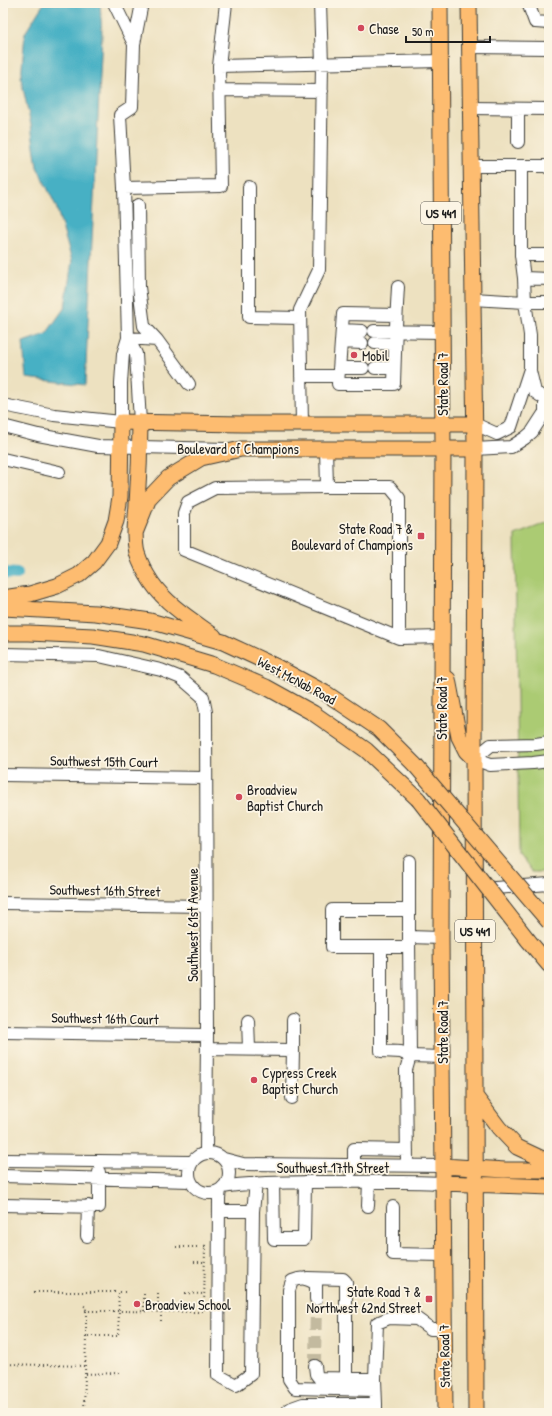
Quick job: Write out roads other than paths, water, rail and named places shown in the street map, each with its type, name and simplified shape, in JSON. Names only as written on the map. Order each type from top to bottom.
[{"type":"main road","name":"State Road 7","points":[[440,3],[443,448],[441,639],[441,938],[443,1057],[443,1255],[446,1409]]},
{"type":"main road","name":"US 441","points":[[469,3],[475,424],[474,890],[476,1413]]},
{"type":"main road","name":"Boulevard of Champions","points":[[121,422],[475,424]]},
{"type":"main road","points":[[3,598],[30,594],[57,586],[79,575],[94,562],[108,543],[116,521],[120,497],[121,422]]},
{"type":"main road","points":[[140,422],[135,533],[137,552],[142,566],[152,584],[168,601],[223,642]]},
{"type":"main road","name":"Boulevard of Champions","points":[[241,449],[475,449]]},
{"type":"main road","points":[[135,533],[149,498],[168,478],[201,458],[241,449]]},
{"type":"main road","name":"West McNab Road","points":[[3,608],[96,613],[150,621],[223,642],[277,667],[327,694],[379,729],[415,764],[549,922]]},
{"type":"main road","name":"West McNab Road","points":[[3,633],[93,636],[144,644],[214,665],[266,687],[313,713],[366,750],[418,799],[549,965]]},
{"type":"main road","points":[[441,639],[459,737],[466,751],[474,759]]},
{"type":"main road","points":[[475,1096],[499,1128],[517,1147],[549,1162]]},
{"type":"main road","points":[[443,1166],[505,1170],[549,1170]]},
{"type":"main road","points":[[443,1183],[549,1187]]},
{"type":"street","points":[[114,3],[134,44]]},
{"type":"street","points":[[121,422],[123,354],[128,338],[124,188],[120,115],[132,107],[134,44],[142,3]]},
{"type":"street","points":[[124,188],[221,186],[219,66],[226,3]]},
{"type":"street","points":[[302,424],[300,310],[319,270],[322,91],[320,3]]},
{"type":"street","points":[[528,3],[535,22],[549,23]]},
{"type":"street","points":[[469,48],[549,48]]},
{"type":"street","points":[[219,66],[441,61]]},
{"type":"street","points":[[220,90],[322,91]]},
{"type":"street","points":[[470,108],[549,109]]},
{"type":"street","points":[[518,109],[518,142]]},
{"type":"street","points":[[471,166],[544,166],[549,168]]},
{"type":"street","points":[[475,449],[511,447],[532,432],[545,412],[544,399],[535,392],[530,369],[530,331],[525,302],[521,255],[521,166]]},
{"type":"street","points":[[248,187],[249,317],[300,318]]},
{"type":"street","points":[[138,205],[139,287],[144,326],[157,340],[189,384]]},
{"type":"street","points":[[521,255],[549,255]]},
{"type":"street","points":[[524,278],[549,279]]},
{"type":"street","points":[[396,315],[343,314],[338,384],[394,384],[398,287]]},
{"type":"street","points":[[473,299],[549,302]]},
{"type":"street","points":[[341,342],[362,337],[342,330]]},
{"type":"street","points":[[374,331],[395,338]]},
{"type":"street","points":[[375,344],[395,338],[442,332]]},
{"type":"street","points":[[128,338],[157,340]]},
{"type":"street","points":[[128,338],[136,354],[140,422]]},
{"type":"street","points":[[301,376],[363,368]]},
{"type":"street","points":[[375,368],[394,368]]},
{"type":"street","points":[[475,424],[497,434],[511,427],[530,369]]},
{"type":"street","name":"Boulevard of Champions","points":[[3,405],[54,415],[121,422]]},
{"type":"street","name":"Boulevard of Champions","points":[[3,426],[38,435],[98,446],[241,449]]},
{"type":"street","points":[[326,448],[327,487]]},
{"type":"street","points":[[3,459],[59,472]]},
{"type":"street","points":[[399,638],[399,498],[390,487],[215,488],[188,502],[184,513],[184,550],[399,638],[441,639]]},
{"type":"street","name":"Southwest 61st Avenue","points":[[3,654],[99,656],[161,670],[181,678],[203,697],[206,712],[206,1153]]},
{"type":"street","points":[[549,742],[536,744],[491,745],[474,759],[490,765],[549,761]]},
{"type":"street","name":"Southwest 15th Court","points":[[3,775],[206,778]]},
{"type":"street","points":[[407,1165],[406,1070],[410,1056],[409,861]]},
{"type":"street","points":[[474,890],[549,884]]},
{"type":"street","name":"Southwest 16th Street","points":[[3,903],[206,906]]},
{"type":"street","points":[[409,910],[332,910],[332,947],[381,947],[441,938]]},
{"type":"street","points":[[381,947],[381,1051],[401,1052],[410,1056],[443,1057]]},
{"type":"street","points":[[248,1020],[249,1049]]},
{"type":"street","points":[[292,1098],[293,1020]]},
{"type":"street","name":"Southwest 16th Court","points":[[3,1032],[207,1035]]},
{"type":"street","points":[[207,1049],[292,1050]]},
{"type":"street","points":[[348,1182],[354,1165],[354,1149],[407,1150]]},
{"type":"street","points":[[222,1188],[214,1192],[207,1193],[194,1187],[190,1181],[188,1175],[191,1162],[200,1154],[216,1154],[224,1159],[229,1170],[229,1176],[222,1188],[219,1211],[218,1375],[236,1385],[251,1374],[254,1206],[256,1183]]},
{"type":"street","name":"Southwest 17th Street","points":[[224,1159],[243,1164],[443,1166]]},
{"type":"street","points":[[3,1160],[191,1162]]},
{"type":"street","points":[[3,1205],[99,1206],[99,1162]]},
{"type":"street","points":[[3,1176],[190,1181]]},
{"type":"street","points":[[273,1183],[274,1239],[304,1239],[305,1182]]},
{"type":"street","points":[[368,1182],[368,1206]]},
{"type":"street","name":"Southwest 17th Street","points":[[222,1188],[256,1183],[443,1183]]},
{"type":"street","points":[[87,1236],[88,1206]]},
{"type":"street","points":[[219,1211],[254,1206]]},
{"type":"street","points":[[393,1207],[393,1254],[443,1255]]},
{"type":"street","points":[[346,1378],[346,1282],[343,1279],[307,1278],[299,1278],[292,1281],[289,1290],[289,1379],[295,1388],[375,1385]]},
{"type":"street","points":[[307,1278],[316,1284],[316,1299]]},
{"type":"street","points":[[289,1413],[289,1409],[303,1404],[343,1408],[376,1408],[375,1385],[377,1323],[389,1318],[417,1318],[431,1329],[444,1329]]},
{"type":"street","points":[[314,1366],[318,1378],[346,1378],[375,1385]]},
{"type":"water","points":[[44,3],[100,3],[102,34],[85,385],[26,378],[23,342],[46,334],[65,307],[72,261],[56,206],[37,167],[31,125],[21,79],[25,33]]},
{"type":"waterway","points":[[3,573],[17,574]]},
{"type":"tunnel","points":[[315,1366],[316,1299]]},
{"type":"place","name":"Chase","points":[[361,28]]},
{"type":"place","name":"Mobil","points":[[354,355]]},
{"type":"place","name":"State Road 7 & Boulevard of Champions","points":[[421,536]]},
{"type":"place","name":"Broadview Baptist Church","points":[[239,797]]},
{"type":"place","name":"Cypress Creek Baptist Church","points":[[254,1080]]},
{"type":"place","name":"State Road 7 & Northwest 62nd Street","points":[[429,1299]]},
{"type":"place","name":"Broadview School","points":[[137,1304]]}]
